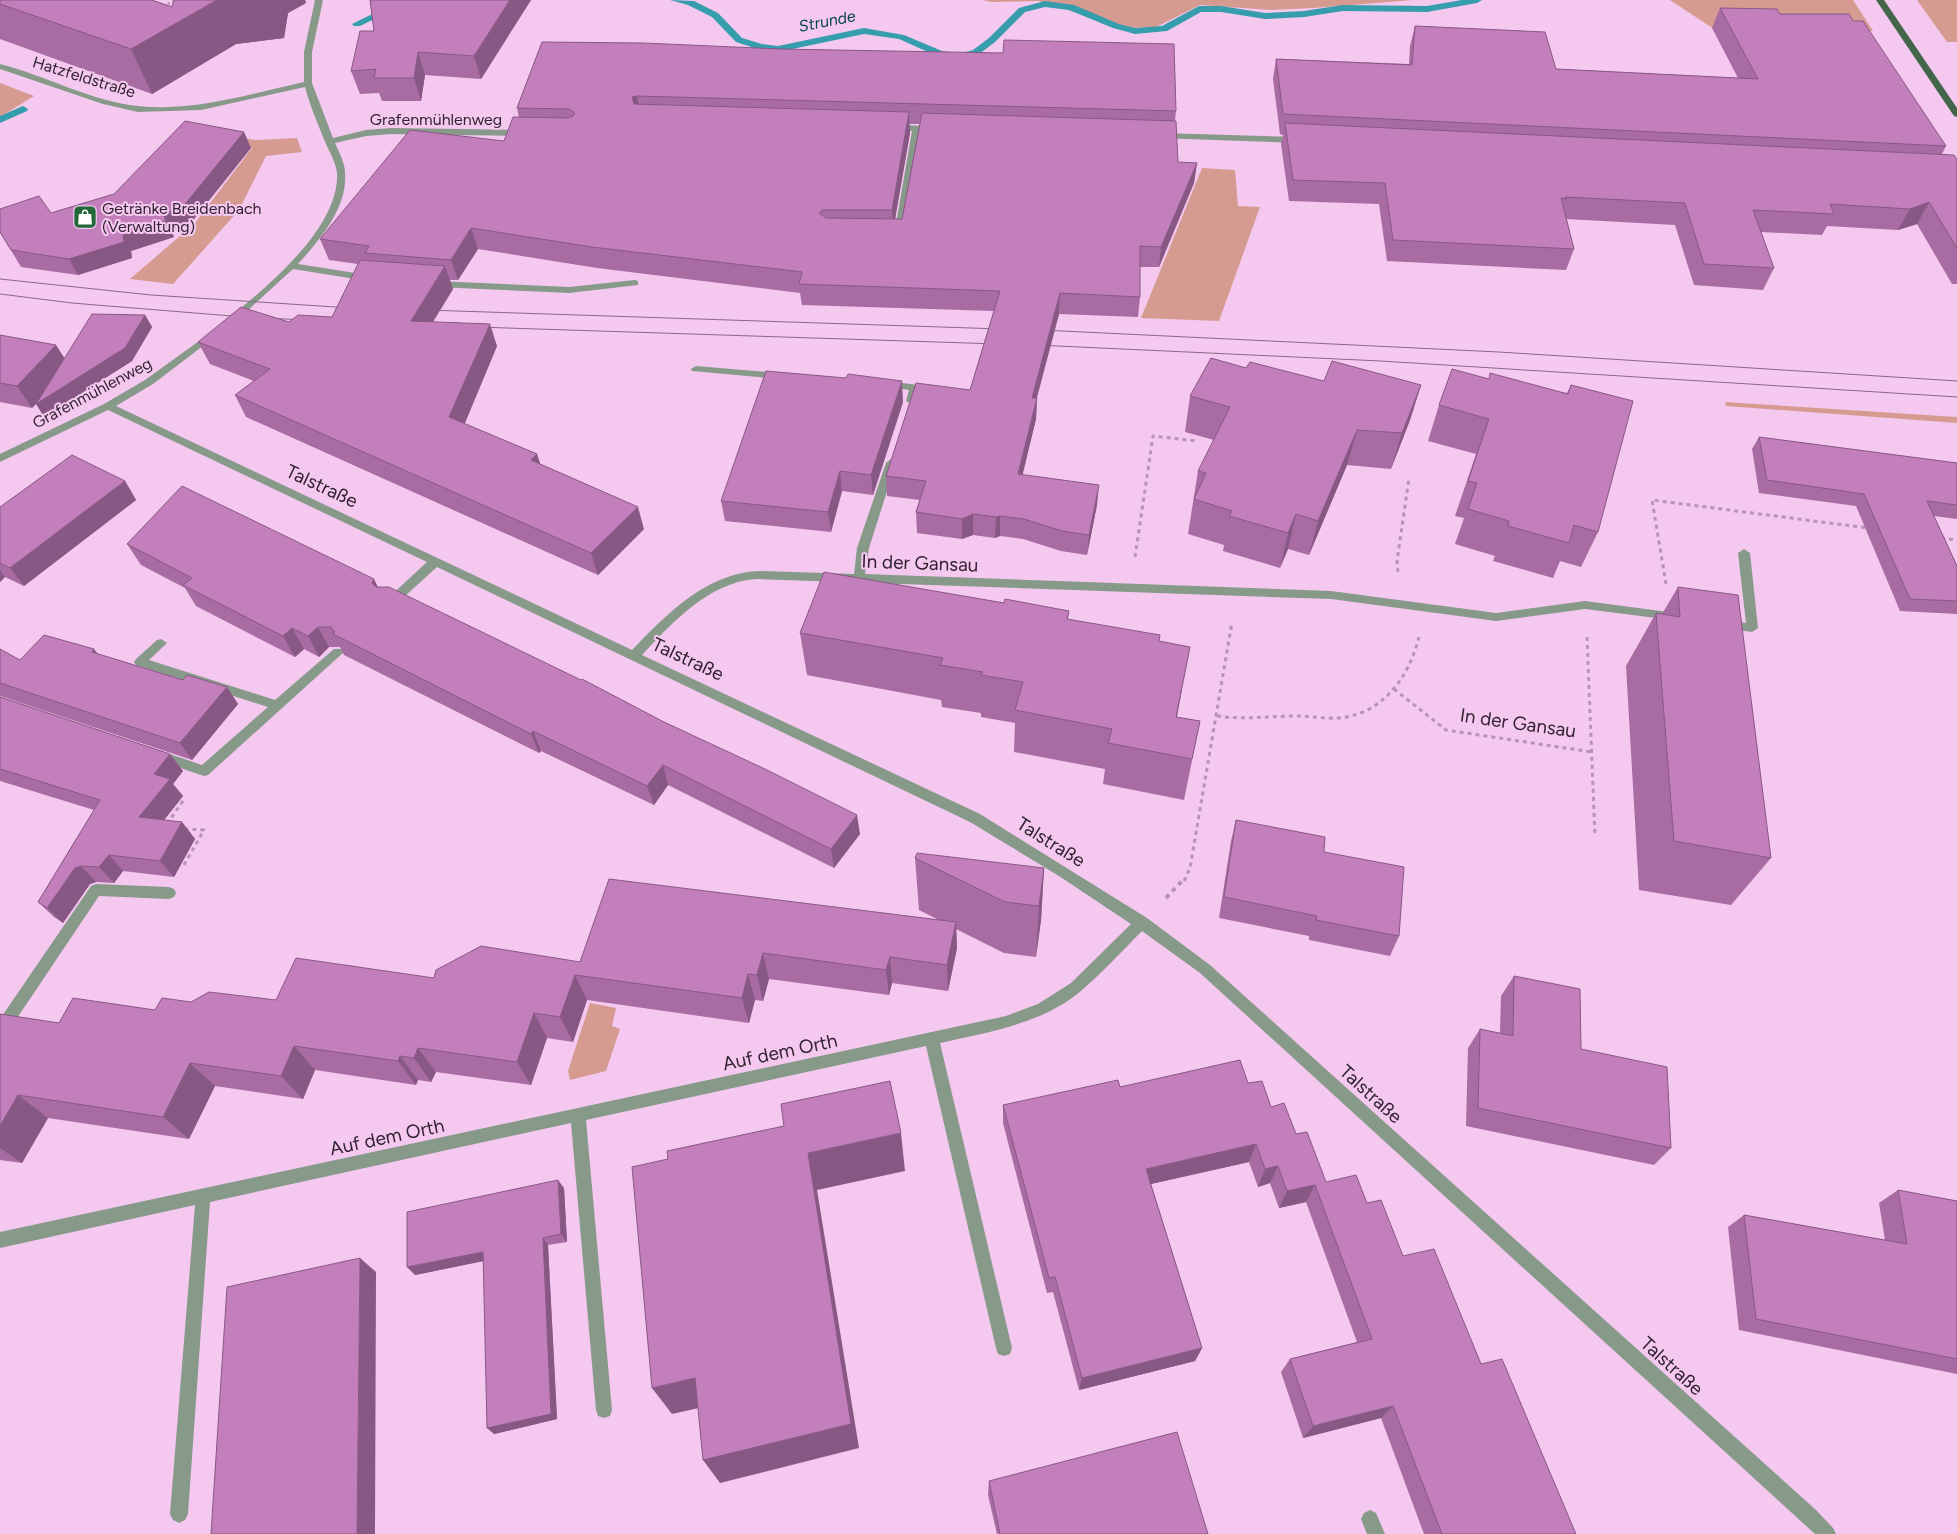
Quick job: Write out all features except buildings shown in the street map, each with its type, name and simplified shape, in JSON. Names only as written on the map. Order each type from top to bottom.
[{"type":"main road","points":[[1880,0],[1957,114]]},
{"type":"street","name":"Grafenmühlenweg","points":[[0,458],[108,406],[180,360],[241,312],[291,266],[329,218],[340,195],[341,172],[308,84],[307,57],[319,0]]},
{"type":"street","name":"Hatzfeldstraße","points":[[0,66],[106,102],[138,109],[201,107],[308,84]]},
{"type":"street","points":[[888,128],[947,130]]},
{"type":"street","points":[[890,236],[898,236],[917,129]]},
{"type":"street","name":"Grafenmühlenweg","points":[[329,142],[366,133],[391,131],[535,134]]},
{"type":"street","points":[[1155,136],[1304,140]]},
{"type":"street","points":[[291,266],[378,279]]},
{"type":"street","points":[[421,283],[569,290],[635,283]]},
{"type":"street","points":[[696,369],[791,377]]},
{"type":"street","points":[[877,384],[915,387],[906,415]]},
{"type":"street","name":"Talstraße","points":[[108,406],[975,818],[1058,866],[1142,922],[1205,970],[1810,1516],[1827,1534]]},
{"type":"street","points":[[859,578],[863,548],[894,453]]},
{"type":"street","points":[[1715,622],[1752,628],[1744,553]]},
{"type":"street","points":[[390,604],[436,561]]},
{"type":"street","name":"In der Gansau","points":[[635,655],[670,617],[694,599],[722,583],[746,576],[773,575],[1330,595],[1496,618],[1585,605],[1687,618]]},
{"type":"street","points":[[161,643],[140,662],[278,706]]},
{"type":"street","points":[[148,752],[204,771],[338,652]]},
{"type":"street","points":[[0,1031],[96,890],[169,893]]},
{"type":"street","name":"Auf dem Orth","points":[[0,1240],[932,1040],[1006,1022],[1043,1008],[1076,987],[1142,922]]},
{"type":"street","points":[[932,1040],[1004,1348]]},
{"type":"street","points":[[578,1116],[604,1410]]},
{"type":"street","points":[[179,1514],[203,1196]]},
{"type":"path","points":[[159,8],[177,0]]},
{"type":"path","points":[[1131,588],[1153,436],[1196,441]]},
{"type":"path","points":[[1401,605],[1397,561],[1409,478]]},
{"type":"path","points":[[1142,922],[1183,882],[1190,868],[1232,630],[1231,592]]},
{"type":"path","name":"In der Gansau","points":[[1585,605],[1595,837]]},
{"type":"path","points":[[1217,716],[1233,719],[1296,716],[1340,718],[1371,709],[1394,689],[1415,655],[1424,608]]},
{"type":"path","name":"In der Gansau","points":[[1394,689],[1446,730],[1592,752]]},
{"type":"path","points":[[175,828],[165,827],[204,771]]},
{"type":"path","points":[[169,893],[204,830],[184,829]]},
{"type":"shaded area","points":[[982,0],[1413,0],[1271,10],[1200,5],[1156,27],[1129,28],[1038,1],[992,2]]},
{"type":"shaded area","points":[[1670,0],[1853,0],[1873,31],[1714,29]]},
{"type":"shaded area","points":[[1917,0],[1957,0],[1957,42],[1947,42]]},
{"type":"shaded area","points":[[0,83],[34,96],[0,117]]},
{"type":"shaded area","points":[[191,130],[256,140],[297,138],[302,152],[266,156],[239,210],[173,284],[130,279],[195,223],[252,148],[182,134]]},
{"type":"shaded area","points":[[1202,168],[1235,170],[1238,206],[1260,207],[1219,321],[1141,318]]},
{"type":"shaded area","points":[[1725,402],[1957,417],[1957,423],[1726,406]]},
{"type":"shaded area","points":[[590,1003],[616,1008],[612,1026],[620,1029],[606,1071],[570,1080],[568,1071]]},
{"type":"waterway","name":"Strunde","points":[[357,24],[408,0]]},
{"type":"waterway","name":"Strunde","points":[[675,0],[691,3],[715,15],[739,40],[761,47],[778,49],[864,31],[901,37],[940,54],[959,57],[976,52],[992,40],[1022,10],[1045,4],[1071,7],[1116,26],[1135,31],[1164,29],[1199,9],[1221,9],[1265,16],[1304,14],[1343,8],[1427,9],[1477,0]]},
{"type":"waterway","points":[[0,120],[23,109]]},
{"type":"tram line","points":[[0,279],[151,295],[351,308]]},
{"type":"tram line","points":[[0,294],[72,303],[244,317]]},
{"type":"tram line","points":[[426,310],[1001,329]]},
{"type":"tram line","points":[[264,318],[306,320]]},
{"type":"tram line","points":[[476,327],[998,344]]},
{"type":"tram line","points":[[1041,330],[1499,352],[1957,381]]},
{"type":"tram line","points":[[1036,345],[1381,361],[1957,397]]},
{"type":"place","name":"Getränke Breidenbach (Verwaltung)","points":[[85,217]]}]
